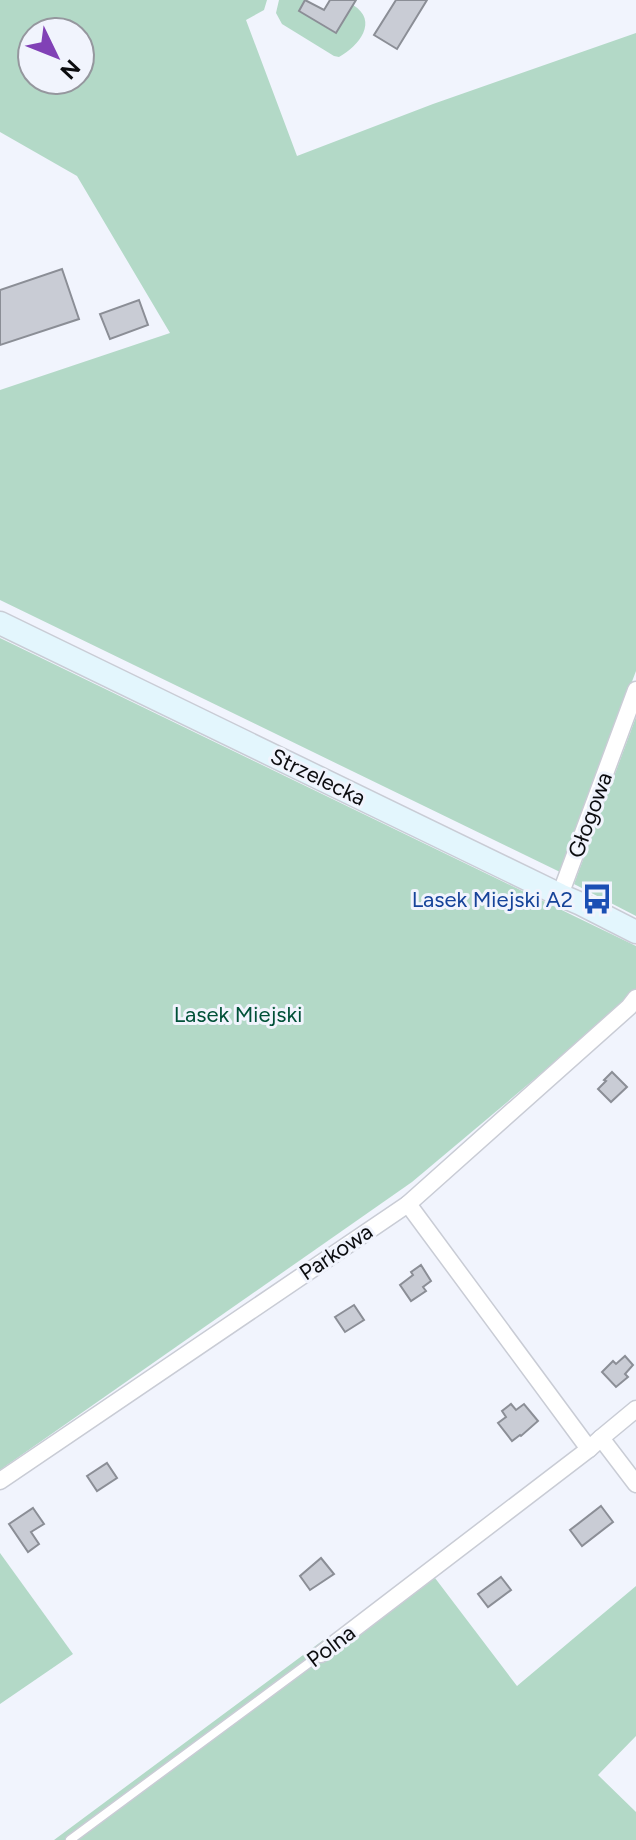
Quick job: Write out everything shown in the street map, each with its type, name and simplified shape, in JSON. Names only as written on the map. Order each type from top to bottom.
[{"type":"street","name":"Strzelecka","points":[[0,623],[636,932]]},
{"type":"street","name":"Głogowa","points":[[560,895],[636,690]]},
{"type":"street","name":"Parkowa","points":[[0,1481],[408,1204],[636,998]]},
{"type":"street","points":[[408,1204],[595,1444],[636,1484]]},
{"type":"street","name":"Polna","points":[[321,1654],[595,1444],[636,1409]]},
{"type":"lane","name":"Polna","points":[[70,1840],[321,1654]]},
{"type":"green space","points":[[0,0],[267,0],[264,10],[246,20],[297,156],[433,104],[636,33],[636,671],[560,872],[0,600],[0,390],[170,333],[77,176],[0,132]]},
{"type":"green space","points":[[279,0],[305,0],[299,11],[335,33],[353,5],[365,18],[363,33],[346,52],[339,57],[334,56],[282,24],[276,13]]},
{"type":"green space","name":"Lasek Miejski","points":[[0,638],[636,946],[636,990],[625,1003],[412,1182],[0,1470]]},
{"type":"green space","points":[[636,717],[636,916],[574,884]]},
{"type":"green space","points":[[0,1553],[73,1654],[0,1704]]},
{"type":"green space","points":[[435,1578],[517,1686],[636,1586],[636,1736],[598,1775],[636,1812],[636,1840],[54,1840],[326,1638],[334,1650],[419,1585]]},
{"type":"building","points":[[305,0],[324,10],[330,0],[356,0],[336,33],[299,11]]},
{"type":"building","points":[[396,0],[427,0],[397,49],[374,35]]},
{"type":"building","points":[[62,269],[79,319],[0,345],[0,290]]},
{"type":"building","points":[[139,300],[148,325],[110,339],[100,314]]},
{"type":"building","points":[[612,1072],[627,1087],[611,1102],[598,1089]]},
{"type":"building","points":[[421,1265],[431,1281],[423,1287],[426,1291],[411,1301],[400,1285]]},
{"type":"building","points":[[354,1305],[364,1320],[345,1332],[335,1317]]},
{"type":"building","points":[[625,1356],[633,1365],[625,1374],[628,1377],[616,1387],[602,1372],[613,1361],[616,1364]]},
{"type":"building","points":[[511,1404],[516,1410],[524,1404],[538,1421],[512,1441],[498,1423],[506,1417],[502,1411]]},
{"type":"building","points":[[107,1463],[117,1478],[97,1491],[87,1476]]},
{"type":"building","points":[[601,1506],[613,1522],[582,1546],[570,1530]]},
{"type":"building","points":[[33,1508],[44,1524],[31,1532],[39,1544],[28,1552],[9,1524]]},
{"type":"building","points":[[321,1558],[334,1574],[310,1590],[300,1576]]},
{"type":"building","points":[[501,1577],[511,1590],[488,1607],[478,1594]]},
{"type":"place","name":"Lasek Miejski A2","points":[[597,899]]}]
